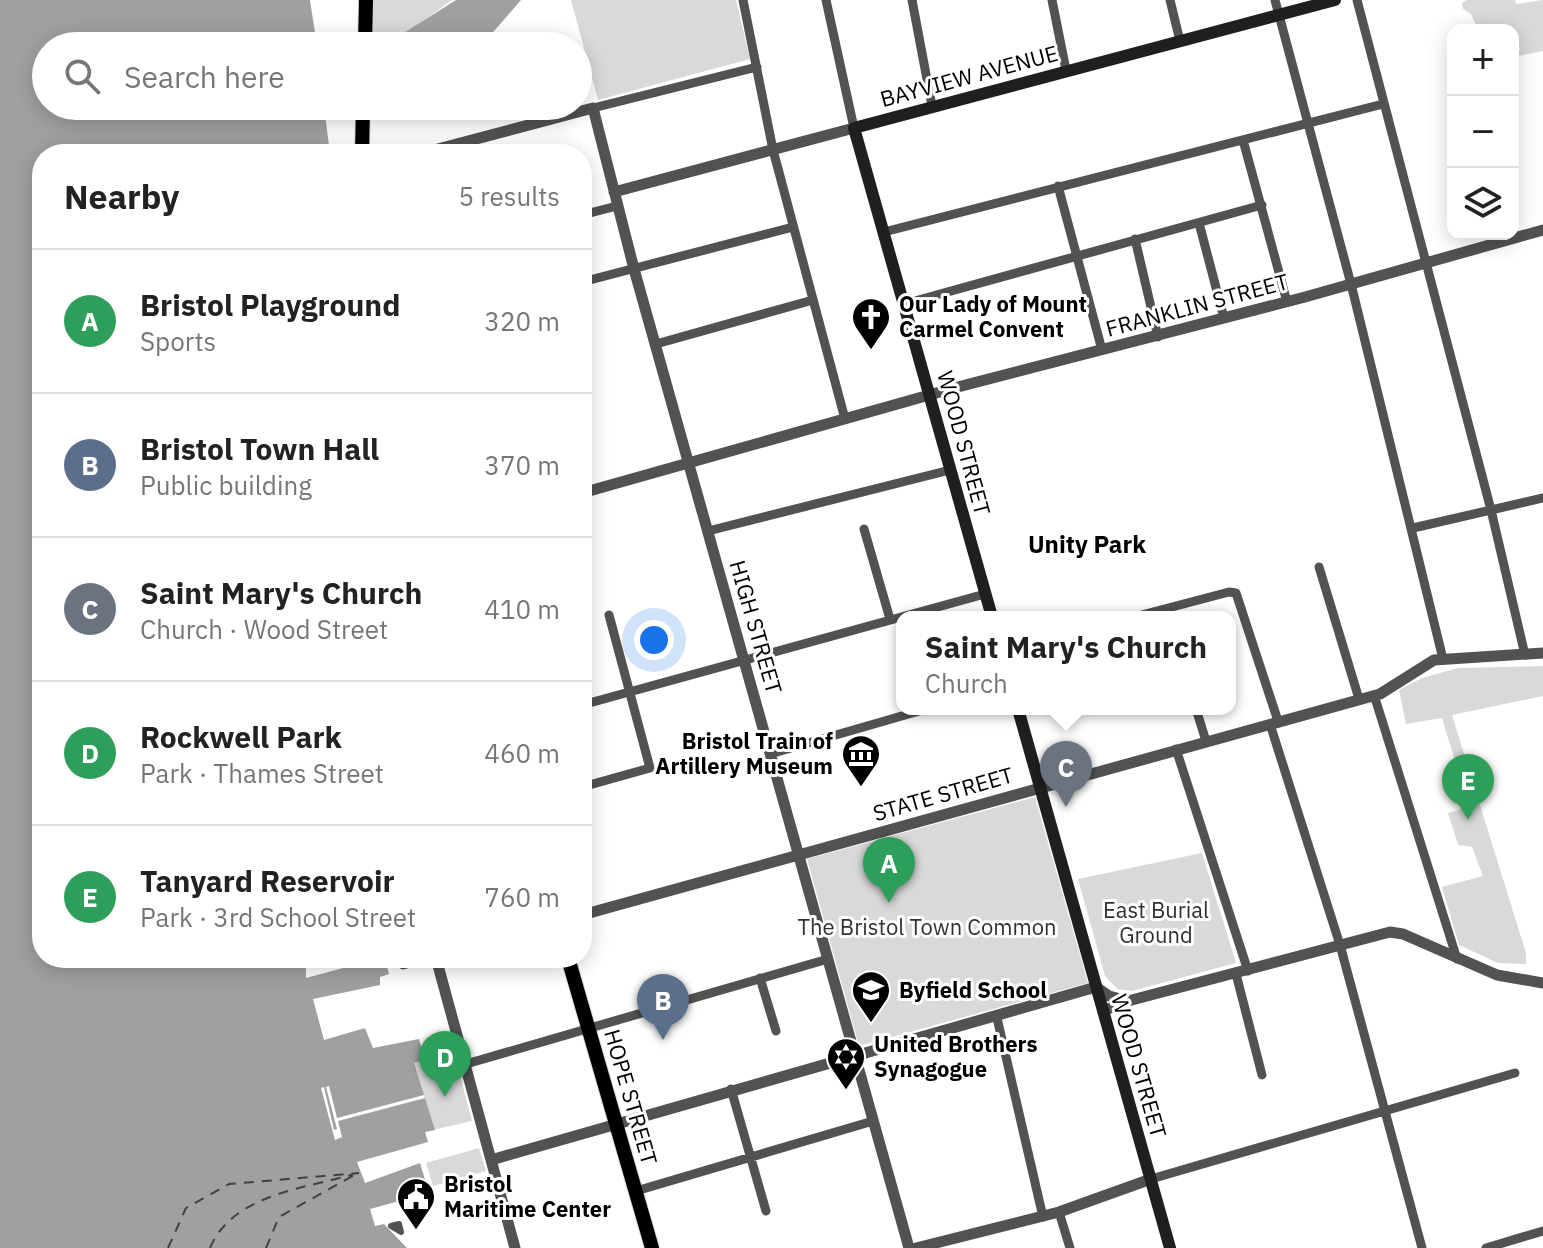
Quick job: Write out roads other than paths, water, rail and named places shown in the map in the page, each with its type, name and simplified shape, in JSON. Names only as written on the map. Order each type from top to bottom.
[{"type":"main road","points":[[365,32],[366,0]]},
{"type":"main road","name":"BAYVIEW AVENUE","points":[[854,128],[1335,0]]},
{"type":"main road","points":[[362,144],[363,120]]},
{"type":"main road","name":"WOOD STREET","points":[[854,128],[990,611]]},
{"type":"main road","name":"WOOD STREET","points":[[1020,715],[1170,1248]]},
{"type":"main road","name":"HOPE STREET","points":[[571,968],[652,1248]]},
{"type":"street","points":[[743,0],[773,150],[845,419]]},
{"type":"street","name":"WOOD STREET","points":[[826,0],[854,128]]},
{"type":"street","points":[[912,0],[932,106]]},
{"type":"street","points":[[1052,0],[1066,70]]},
{"type":"street","points":[[1170,0],[1180,41]]},
{"type":"street","points":[[1275,0],[1351,284],[1443,659]]},
{"type":"street","points":[[1357,0],[1491,510],[1525,655]]},
{"type":"street","points":[[593,108],[757,67]]},
{"type":"street","points":[[884,232],[1383,104]]},
{"type":"street","name":"HIGH STREET","points":[[593,108],[634,269],[909,1248]]},
{"type":"street","points":[[457,144],[548,120]]},
{"type":"street","name":"BAYVIEW AVENUE","points":[[614,192],[854,128]]},
{"type":"street","points":[[1243,140],[1287,302]]},
{"type":"street","points":[[1058,186],[1102,350]]},
{"type":"street","points":[[904,304],[1262,205]]},
{"type":"street","points":[[592,212],[617,206]]},
{"type":"street","points":[[1199,223],[1224,318]]},
{"type":"street","points":[[592,280],[793,227]]},
{"type":"street","name":"FRANKLIN STREET","points":[[592,490],[930,395],[1158,337],[1543,230]]},
{"type":"street","points":[[1135,239],[1158,337]]},
{"type":"street","points":[[656,344],[813,300]]},
{"type":"street","points":[[708,531],[950,470]]},
{"type":"street","points":[[1413,528],[1543,498]]},
{"type":"street","points":[[864,529],[890,619]]},
{"type":"street","points":[[1319,567],[1359,699]]},
{"type":"street","points":[[1171,611],[1229,592],[1236,593],[1340,945],[1353,1005],[1386,1110],[1422,1248]]},
{"type":"street","points":[[920,611],[985,594]]},
{"type":"street","points":[[592,784],[650,768],[609,615]]},
{"type":"street","points":[[592,702],[896,617]]},
{"type":"street","name":"STATE STREET","points":[[592,912],[1374,695],[1425,663],[1443,659],[1543,653]]},
{"type":"street","points":[[1374,695],[1457,959]]},
{"type":"street","points":[[770,754],[905,715]]},
{"type":"street","points":[[1198,715],[1206,741]]},
{"type":"street","points":[[1176,749],[1242,972],[1262,1075]]},
{"type":"street","points":[[1103,1011],[1128,1001],[1395,932],[1497,975],[1543,983]]},
{"type":"street","points":[[466,1064],[828,959]]},
{"type":"street","points":[[437,968],[515,1248]]},
{"type":"street","points":[[760,978],[776,1031]]},
{"type":"street","points":[[491,1160],[731,1089],[997,1018],[1096,987],[1109,996],[1128,1001]]},
{"type":"street","points":[[997,1018],[1043,1217]]},
{"type":"street","points":[[916,1248],[1043,1217],[1151,1179],[1515,1073]]},
{"type":"street","points":[[731,1089],[766,1211]]},
{"type":"street","points":[[636,1191],[873,1121]]},
{"type":"street","points":[[1059,1212],[1070,1248]]},
{"type":"street","points":[[1486,1248],[1510,1245],[1543,1231]]},
{"type":"place","name":"Our Lady of Mount Carmel Convent","points":[[871,351]]},
{"type":"place","name":"Bristol Train of Artillery Museum","points":[[861,788]]},
{"type":"place","name":"Saint Mary's Church","points":[[1066,807]]},
{"type":"place","name":"Tanyard Reservoir","points":[[1468,820]]},
{"type":"place","name":"Bristol Playground","points":[[889,903]]},
{"type":"place","name":"Byfield School","points":[[871,1024]]},
{"type":"place","name":"Bristol Town Hall","points":[[663,1040]]},
{"type":"place","name":"United Brothers Synagogue","points":[[846,1091]]},
{"type":"place","name":"Rockwell Park","points":[[445,1097]]},
{"type":"place","name":"Bristol Maritime Center","points":[[416,1231]]},
{"type":"district","name":"Unity Park","points":[[1087,545]]},
{"type":"park label","name":"East Burial Ground","points":[[1156,922]]},
{"type":"park label","name":"The Bristol Town Common","points":[[927,927]]}]
